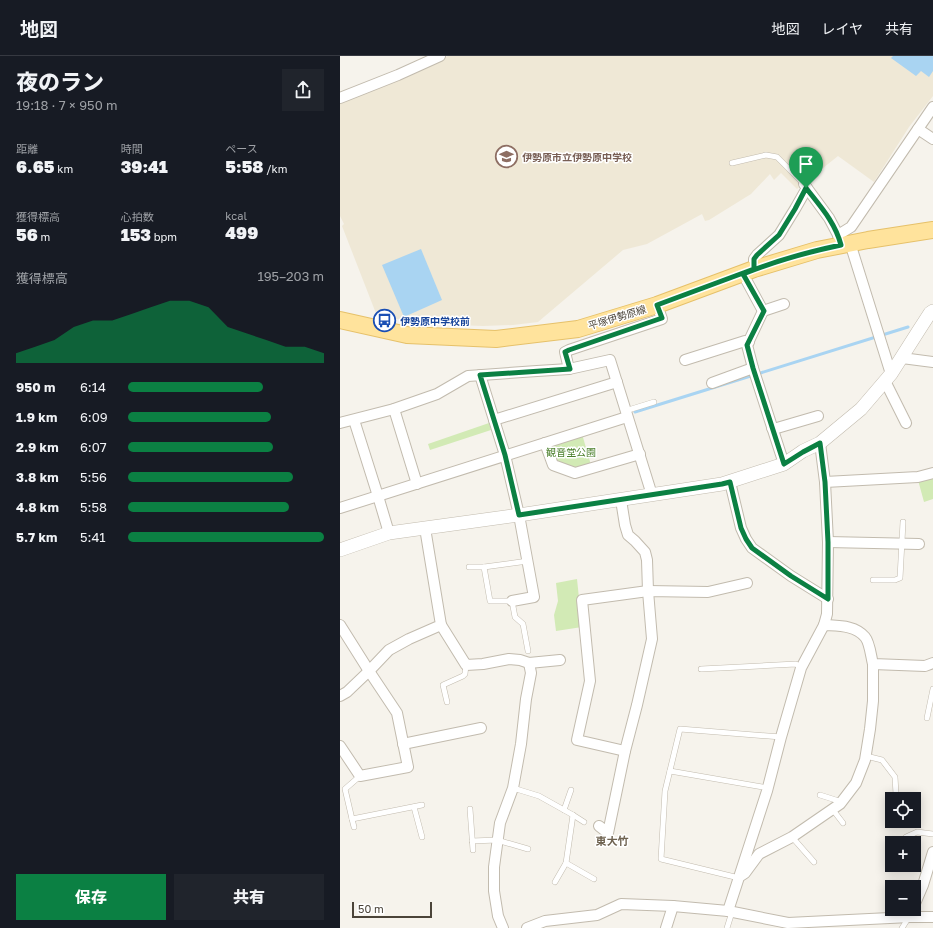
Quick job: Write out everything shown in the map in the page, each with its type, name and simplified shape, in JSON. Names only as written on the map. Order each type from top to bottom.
[{"type":"main road","name":"平塚伊勢原線","points":[[340,320],[407,335],[496,339],[578,330],[657,305],[749,271],[843,241],[933,230]]},
{"type":"street","points":[[340,98],[398,75],[440,56]]},
{"type":"street","points":[[843,241],[933,107]]},
{"type":"street","points":[[918,129],[933,138]]},
{"type":"street","points":[[764,311],[749,271],[757,255],[779,235],[795,209],[805,186],[830,218],[843,241],[888,377],[906,423]]},
{"type":"street","points":[[784,304],[764,311],[747,345],[784,464]]},
{"type":"street","points":[[570,369],[565,352],[662,318],[657,305]]},
{"type":"street","points":[[340,550],[389,533],[722,484],[784,464],[820,443],[861,409],[902,358],[918,330],[933,311]]},
{"type":"street","points":[[686,360],[745,341],[749,342]]},
{"type":"street","points":[[902,358],[933,362]]},
{"type":"street","points":[[340,424],[394,410],[437,394],[468,376],[570,369],[610,360],[652,495]]},
{"type":"street","points":[[712,383],[753,368]]},
{"type":"street","points":[[480,375],[505,455],[519,515],[534,597],[512,601]]},
{"type":"street","points":[[494,420],[617,382]]},
{"type":"street","points":[[394,410],[417,484]]},
{"type":"street","points":[[340,508],[545,443],[626,414]]},
{"type":"street","points":[[772,428],[777,428],[818,416]]},
{"type":"street","points":[[354,420],[389,533]]},
{"type":"street","points":[[545,443],[553,465],[575,473],[640,454]]},
{"type":"street","points":[[730,912],[739,878],[768,788],[801,668],[824,625],[827,614],[828,542],[825,482],[820,443]]},
{"type":"street","points":[[825,482],[918,477],[933,473]]},
{"type":"street","points":[[730,482],[741,528],[752,548],[791,576],[828,599]]},
{"type":"street","points":[[599,826],[608,833],[625,751],[652,639],[647,560],[645,552],[628,535],[621,500]]},
{"type":"street","points":[[425,528],[441,625],[466,665],[483,664],[509,659],[529,663],[560,660]]},
{"type":"street","points":[[828,542],[919,544]]},
{"type":"street","points":[[625,751],[577,740],[590,681],[582,600],[648,591],[708,592],[748,583]]},
{"type":"street","points":[[340,625],[397,713],[408,767],[360,776],[340,746]]},
{"type":"street","points":[[340,696],[347,692],[369,671],[388,650],[409,638],[441,625]]},
{"type":"street","points":[[739,878],[745,873],[759,854],[792,837],[840,804],[856,783],[865,760],[873,701],[873,664],[866,637],[854,628],[824,625]]},
{"type":"street","points":[[503,928],[498,916],[494,891],[494,867],[500,823],[513,788],[521,744],[526,699],[531,673],[529,663]]},
{"type":"street","points":[[873,664],[925,666],[933,663]]},
{"type":"street","points":[[403,744],[460,735],[479,730]]},
{"type":"street","points":[[921,890],[933,852]]},
{"type":"street","points":[[527,928],[545,921],[597,914],[621,904],[673,906],[730,912],[788,923],[885,914]]},
{"type":"street","points":[[666,928],[673,906]]},
{"type":"street","points":[[921,914],[933,917]]},
{"type":"lane","points":[[732,163],[766,155],[776,157],[805,186]]},
{"type":"lane","points":[[626,414],[654,402]]},
{"type":"lane","points":[[873,580],[895,580],[900,578],[903,522]]},
{"type":"lane","points":[[469,567],[484,567],[528,561]]},
{"type":"lane","points":[[484,567],[490,601],[512,601],[515,617],[523,624],[528,651]]},
{"type":"lane","points":[[701,669],[796,664],[801,668]]},
{"type":"lane","points":[[447,702],[443,685],[463,676],[465,674],[466,665]]},
{"type":"lane","points":[[927,718],[933,689]]},
{"type":"lane","points":[[739,878],[661,858],[665,791],[680,729],[781,737]]},
{"type":"lane","points":[[866,756],[882,760],[895,776],[896,792]]},
{"type":"lane","points":[[670,771],[768,788]]},
{"type":"lane","points":[[354,827],[345,789],[360,776]]},
{"type":"lane","points":[[513,788],[539,796],[584,822]]},
{"type":"lane","points":[[564,810],[571,790]]},
{"type":"lane","points":[[820,795],[842,802]]},
{"type":"lane","points":[[352,819],[422,805]]},
{"type":"lane","points":[[414,807],[422,837]]},
{"type":"lane","points":[[470,809],[473,850]]},
{"type":"lane","points":[[833,810],[843,823]]},
{"type":"lane","points":[[555,882],[566,863],[573,815]]},
{"type":"lane","points":[[413,828],[419,827]]},
{"type":"lane","points":[[908,836],[917,832],[933,834]]},
{"type":"lane","points":[[792,837],[814,862]]},
{"type":"lane","points":[[472,841],[497,840],[528,849]]},
{"type":"lane","points":[[566,863],[594,878]]},
{"type":"lane","points":[[727,928],[730,912]]},
{"type":"lane","points":[[902,928],[909,916]]},
{"type":"shaded area","name":"伊勢原市立伊勢原中学校","points":[[448,56],[933,56],[933,96],[909,127],[874,182],[838,156],[797,189],[781,173],[774,180],[770,174],[751,194],[709,220],[705,221],[702,214],[647,244],[623,250],[538,322],[483,326],[429,324],[377,316],[342,226],[344,224],[340,216],[340,101]]},
{"type":"green space","points":[[489,423],[491,430],[430,450],[428,444]]},
{"type":"green space","name":"観音堂公園","points":[[582,434],[591,465],[577,470],[555,463],[550,447],[551,443]]},
{"type":"green space","points":[[933,475],[933,499],[924,502],[918,480]]},
{"type":"green space","points":[[577,579],[582,627],[556,631],[554,615],[558,601],[556,583]]},
{"type":"water","points":[[893,56],[933,56],[933,71],[929,77],[921,71],[916,76],[891,58]]},
{"type":"water","points":[[421,249],[442,300],[404,317],[382,265]]},
{"type":"waterway","points":[[635,412],[908,327]]},
{"type":"place","name":"伊勢原市立伊勢原中学校","points":[[506,157]]},
{"type":"place","name":"伊勢原中学校前","points":[[384,321]]},
{"type":"district","name":"東大竹","points":[[612,840]]},
{"type":"route","points":[[806,188],[830,218],[841,245],[789,258],[743,274],[764,311],[747,345],[784,464],[820,443],[825,482],[828,542],[828,599],[791,576],[752,548],[741,528],[730,482],[519,515],[505,455],[480,375],[570,369],[565,352],[662,318],[657,305],[754,269],[754,259],[779,235],[806,188]]}]
